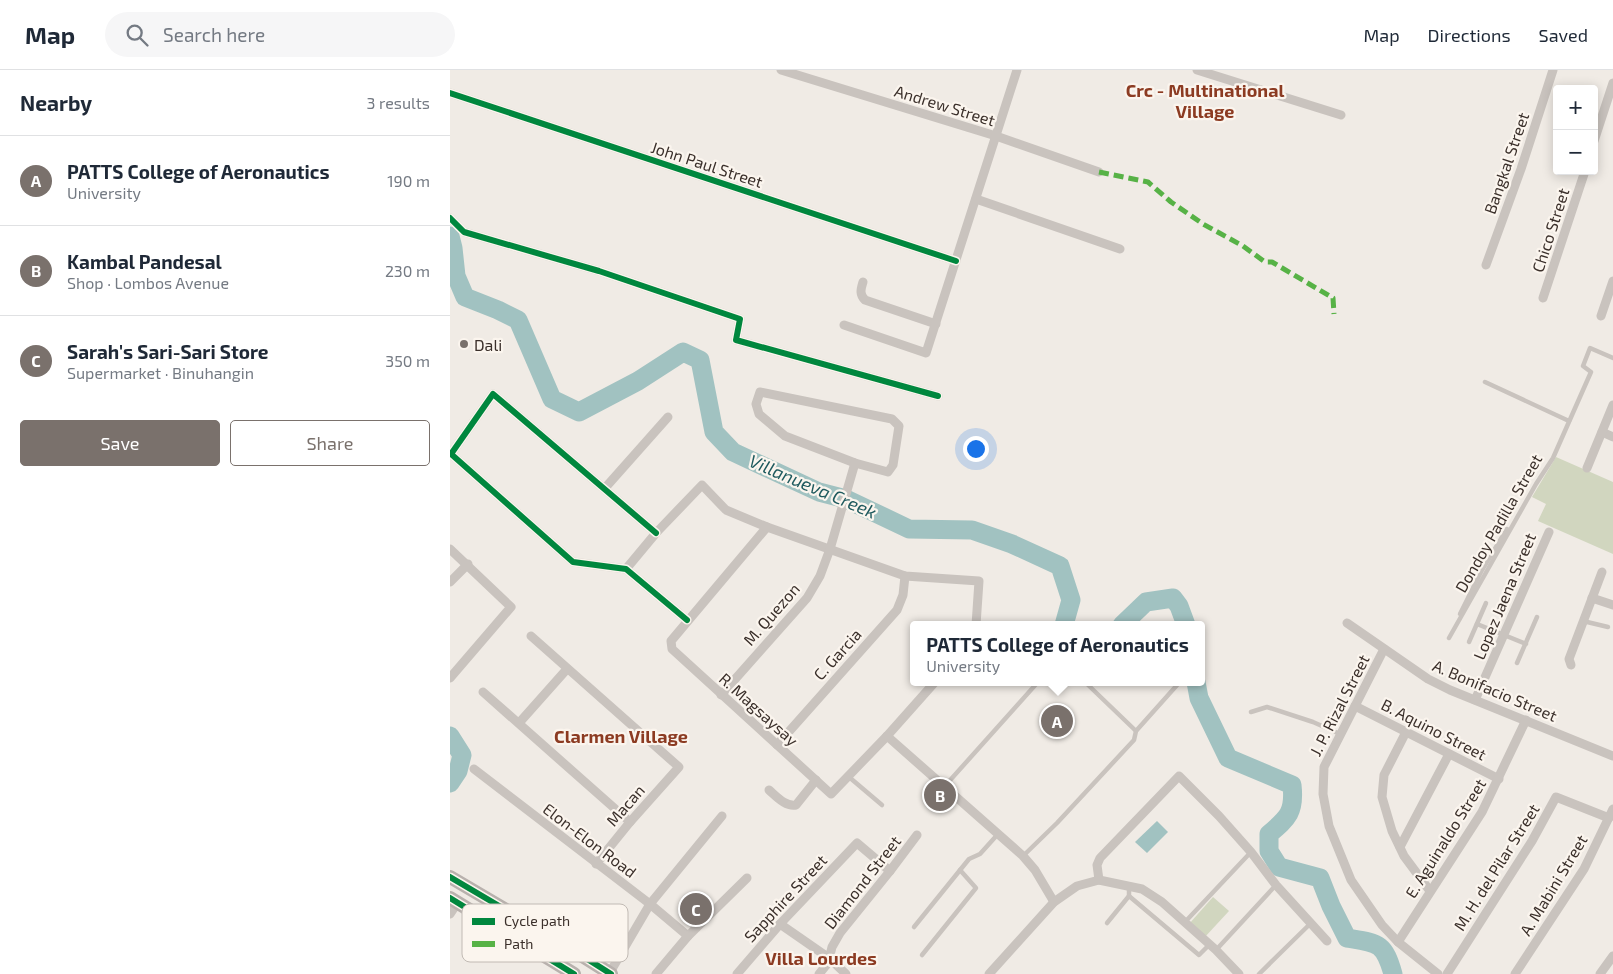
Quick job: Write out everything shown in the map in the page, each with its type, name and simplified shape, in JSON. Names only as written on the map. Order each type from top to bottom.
[{"type":"main road","points":[[450,876],[497,904]]},
{"type":"main road","points":[[553,962],[574,974]]},
{"type":"main road","points":[[591,962],[610,974]]},
{"type":"street","name":"Andrew Street","points":[[780,70],[996,136],[1100,172]]},
{"type":"street","points":[[844,325],[926,353],[1017,70]]},
{"type":"street","points":[[1198,70],[1341,115]]},
{"type":"street","name":"Bangkal Street","points":[[1486,265],[1521,169],[1553,70]]},
{"type":"street","points":[[1598,130],[1613,83]]},
{"type":"street","name":"John Paul Street","points":[[450,93],[956,261]]},
{"type":"street","name":"Chico Street","points":[[1543,298],[1584,175]]},
{"type":"street","points":[[976,199],[1120,248]]},
{"type":"street","points":[[450,218],[464,232],[599,271],[740,318],[736,340],[938,396]]},
{"type":"street","points":[[863,282],[861,291],[862,297],[865,300],[936,324]]},
{"type":"street","points":[[1601,316],[1612,284]]},
{"type":"street","points":[[760,392],[892,419],[896,422],[899,426],[891,469],[888,472],[855,463],[785,436],[758,414],[756,404],[760,392]]},
{"type":"street","points":[[656,533],[493,394],[451,454],[573,562],[626,569],[687,620]]},
{"type":"street","points":[[1587,468],[1613,405]]},
{"type":"street","points":[[605,488],[668,417]]},
{"type":"street","points":[[1602,432],[1613,437]]},
{"type":"street","name":"M. Quezon","points":[[721,694],[807,598],[820,576],[830,549],[855,463]]},
{"type":"street","points":[[626,569],[656,533],[702,485],[726,510],[767,527],[905,576],[979,580],[976,621]]},
{"type":"street","name":"R. Magsaysay","points":[[767,527],[687,620],[671,641],[672,649],[831,794],[887,736],[931,686]]},
{"type":"street","name":"Lopez Jaena Street","points":[[1475,700],[1548,532]]},
{"type":"street","points":[[450,549],[468,564],[511,607],[450,678]]},
{"type":"street","points":[[450,582],[468,564]]},
{"type":"street","points":[[1570,665],[1569,659],[1602,572]]},
{"type":"street","name":"C. Garcia","points":[[777,745],[897,610],[903,595],[905,576]]},
{"type":"street","points":[[1592,598],[1613,605]]},
{"type":"street","name":"A. Bonifacio Street","points":[[1347,623],[1428,679],[1613,756]]},
{"type":"street","points":[[520,723],[567,669],[531,636]]},
{"type":"street","name":"J. P. Rizal Street","points":[[1384,649],[1324,767],[1323,794],[1329,826],[1351,880],[1382,925],[1398,942],[1438,974]]},
{"type":"street","name":"Macan","points":[[567,669],[678,767],[596,864]]},
{"type":"street","points":[[484,692],[630,822]]},
{"type":"street","name":"B. Aquino Street","points":[[1355,706],[1499,779]]},
{"type":"street","name":"E. Aguinaldo Street","points":[[1398,942],[1482,812],[1526,720]]},
{"type":"street","points":[[1406,732],[1384,775],[1382,797],[1392,831],[1400,847],[1410,865],[1430,891]]},
{"type":"street","points":[[887,736],[1023,856],[1035,870],[1054,902]]},
{"type":"street","points":[[1400,847],[1449,754]]},
{"type":"street","name":"Elon-Elon Road","points":[[474,769],[650,904],[688,936]]},
{"type":"street","points":[[1099,880],[1098,865],[1100,858],[1178,776],[1219,816],[1251,852],[1276,886],[1327,941]]},
{"type":"street","points":[[769,790],[790,806],[796,805],[816,780]]},
{"type":"street","name":"M. H. del Pilar Street","points":[[1447,974],[1532,841],[1556,797],[1609,818]]},
{"type":"street","name":"A. Mabini Street","points":[[1515,974],[1584,869],[1613,809]]},
{"type":"street","points":[[628,942],[650,904],[722,816]]},
{"type":"street","name":"Diamond Street","points":[[819,974],[828,962],[832,948],[840,933],[917,835]]},
{"type":"street","name":"Sapphire Street","points":[[737,974],[780,924],[857,843],[890,871]]},
{"type":"street","points":[[656,974],[688,936],[747,878]]},
{"type":"street","points":[[989,974],[1054,902],[1077,886],[1099,880],[1142,889],[1162,902],[1213,947],[1239,974]]},
{"type":"street","points":[[780,924],[829,958],[846,974]]},
{"type":"street","points":[[1600,974],[1613,956]]},
{"type":"street","points":[[610,974],[617,962]]},
{"type":"lane","name":"Dondoy Padilla Street","points":[[1450,638],[1536,484],[1553,458],[1591,372],[1583,366],[1590,348],[1613,358]]},
{"type":"lane","points":[[1485,382],[1569,421]]},
{"type":"lane","points":[[1469,642],[1486,603]]},
{"type":"lane","points":[[1518,663],[1537,617]]},
{"type":"lane","points":[[1583,621],[1608,627]]},
{"type":"lane","points":[[1476,624],[1526,644]]},
{"type":"lane","points":[[944,787],[1034,686]]},
{"type":"lane","points":[[1090,686],[1136,731]]},
{"type":"lane","points":[[1023,856],[1057,823],[1134,740],[1136,731],[1176,686]]},
{"type":"lane","points":[[1251,712],[1267,706],[1313,722],[1340,734]]},
{"type":"lane","points":[[847,776],[882,805]]},
{"type":"lane","points":[[914,927],[969,859],[980,854],[999,834]]},
{"type":"lane","points":[[1185,922],[1251,852]]},
{"type":"lane","points":[[922,955],[976,888],[960,870]]},
{"type":"lane","points":[[1107,922],[1129,896],[1129,886]]},
{"type":"lane","points":[[1129,896],[1199,955],[1213,947],[1276,886]]},
{"type":"lane","points":[[1259,974],[1311,923]]},
{"type":"green space","points":[[1556,457],[1613,482],[1613,554],[1538,521],[1546,504],[1532,497]]},
{"type":"green space","points":[[1213,897],[1229,911],[1204,938],[1189,924]]},
{"type":"water","points":[[1157,821],[1168,832],[1147,853],[1135,842]]},
{"type":"waterway","name":"Villanueva Creek","points":[[450,236],[456,276],[465,297],[518,320],[552,399],[579,412],[638,381],[683,352],[700,360],[714,432],[733,452],[819,492],[846,499],[909,529],[972,530],[1012,544],[1060,566],[1071,600],[1065,621]]},
{"type":"waterway","name":"Villanueva Creek","points":[[1126,621],[1146,602],[1173,598],[1179,606],[1185,621]]},
{"type":"waterway","name":"Villanueva Creek","points":[[1197,686],[1199,698],[1228,758],[1292,785],[1293,794],[1289,814],[1269,834],[1269,851],[1279,867],[1320,878],[1347,938],[1366,941],[1378,946],[1383,950],[1390,963],[1393,974]]},
{"type":"waterway","points":[[450,736],[462,755],[458,771],[450,783]]},
{"type":"marked path","points":[[1099,172],[1148,182],[1171,202],[1203,224],[1243,246],[1265,262],[1272,262],[1333,298],[1334,314]]},
{"type":"cycle path","points":[[450,93],[956,261]]},
{"type":"cycle path","points":[[450,218],[464,232],[599,271],[740,319],[736,340],[938,396]]},
{"type":"cycle path","points":[[656,533],[493,394],[451,454],[573,562],[626,569],[687,620]]},
{"type":"cycle path","points":[[450,877],[496,904]]},
{"type":"cycle path","points":[[450,898],[462,905]]},
{"type":"cycle path","points":[[554,962],[574,974]]},
{"type":"cycle path","points":[[592,962],[611,974]]},
{"type":"place","name":"Dali","points":[[464,344]]},
{"type":"place","name":"PATTS College of Aeronautics","points":[[1057,721]]},
{"type":"place","name":"Kambal Pandesal","points":[[940,795]]},
{"type":"place","name":"Sarah's Sari-Sari Store","points":[[696,909]]},
{"type":"district","name":"Crc - Multinational Village","points":[[1205,100]]},
{"type":"district","name":"Clarmen Village","points":[[621,736]]},
{"type":"district","name":"Villa Lourdes","points":[[821,958]]}]
